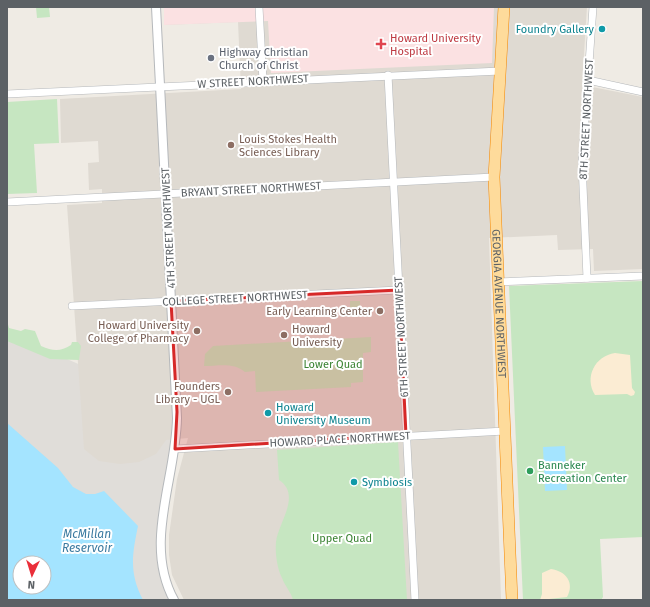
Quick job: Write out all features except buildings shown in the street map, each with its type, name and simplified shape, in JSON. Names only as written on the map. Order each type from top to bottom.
[{"type":"highway","name":"GEORGIA AVENUE NORTHWEST","points":[[504,7],[494,177],[512,600]]},
{"type":"street","name":"4TH STREET NORTHWEST","points":[[156,7],[177,412],[175,449],[160,543],[164,574],[174,600]]},
{"type":"street","points":[[259,7],[263,81]]},
{"type":"street","name":"8TH STREET NORTHWEST","points":[[587,278],[582,163],[592,7]]},
{"type":"street","name":"W STREET NORTHWEST","points":[[7,94],[388,75],[500,71]]},
{"type":"street","name":"6TH STREET NORTHWEST","points":[[388,75],[415,600]]},
{"type":"street","points":[[588,80],[643,92]]},
{"type":"street","name":"BRYANT STREET NORTHWEST","points":[[7,202],[494,177]]},
{"type":"street","points":[[498,282],[643,276]]},
{"type":"street","name":"COLLEGE STREET NORTHWEST","points":[[72,306],[398,290]]},
{"type":"street","name":"HOWARD PLACE NORTHWEST","points":[[175,449],[406,435],[505,431]]},
{"type":"highlighted area","points":[[399,290],[406,435],[175,449],[177,412],[171,301]]},
{"type":"shaded area","name":"Howard University","points":[[164,7],[587,7],[582,85],[643,97],[643,269],[594,271],[593,249],[558,250],[557,235],[489,238],[501,600],[184,600],[172,575],[169,555],[169,535],[177,479],[188,438],[166,440],[156,454],[139,462],[120,464],[99,461],[84,449],[67,205],[102,203],[102,189],[89,190],[88,163],[99,162],[98,141],[61,143],[60,99],[241,89],[238,22],[164,25]]},
{"type":"shaded area","name":"Howard University Hospital","points":[[164,7],[494,7],[492,63],[271,73],[268,21],[164,25]]},
{"type":"shaded area","points":[[7,333],[83,366],[177,418],[160,532],[161,564],[175,600],[7,600]]},
{"type":"green space","points":[[36,7],[49,7],[50,17],[37,18]]},
{"type":"green space","points":[[57,99],[59,143],[34,144],[37,193],[7,194],[7,102]]},
{"type":"green space","name":"Banneker Recreation Center","points":[[643,281],[643,537],[600,539],[603,597],[601,600],[523,600],[509,286]]},
{"type":"green space","points":[[350,301],[360,301],[360,312],[350,313]]},
{"type":"green space","points":[[7,321],[9,328],[21,331],[25,329],[35,331],[41,346],[49,349],[60,350],[71,345],[72,342],[78,342],[81,346],[79,360],[50,359],[7,341]]},
{"type":"green space","name":"Lower Quad","points":[[371,337],[371,352],[363,353],[363,382],[351,383],[351,387],[256,392],[255,371],[245,372],[231,366],[204,366],[205,354],[213,346]]},
{"type":"green space","name":"Upper Quad","points":[[398,442],[407,600],[293,600],[280,574],[276,556],[276,542],[289,501],[289,493],[286,486],[279,480],[277,450]]},
{"type":"sand","points":[[615,353],[630,355],[632,388],[635,392],[634,395],[595,395],[591,381],[593,368],[602,358]]},
{"type":"sand","points":[[551,569],[561,572],[568,578],[570,587],[569,592],[567,597],[540,600],[542,594],[542,573]]},
{"type":"water","name":"McMillan Reservoir","points":[[7,423],[58,468],[73,487],[86,494],[95,494],[104,491],[138,526],[134,546],[133,564],[135,581],[143,600],[7,600]]},
{"type":"water","points":[[565,446],[567,490],[545,491],[543,447]]},
{"type":"place","name":"Foundry Gallery","points":[[602,29]]},
{"type":"place","name":"Howard University Hospital","points":[[381,44]]},
{"type":"place","name":"Highway Christian Church of Christ","points":[[211,58]]},
{"type":"place","name":"Louis Stokes Health Sciences Library","points":[[231,145]]},
{"type":"place","name":"Early Learning Center","points":[[380,311]]},
{"type":"place","name":"Howard University College of Pharmacy","points":[[197,331]]},
{"type":"place","name":"Howard University","points":[[284,335]]},
{"type":"place","name":"Founders Library - UGL","points":[[228,392]]},
{"type":"place","name":"Howard University Museum","points":[[268,413]]},
{"type":"place","name":"Banneker Recreation Center","points":[[530,471]]},
{"type":"place","name":"Symbiosis","points":[[354,482]]}]
